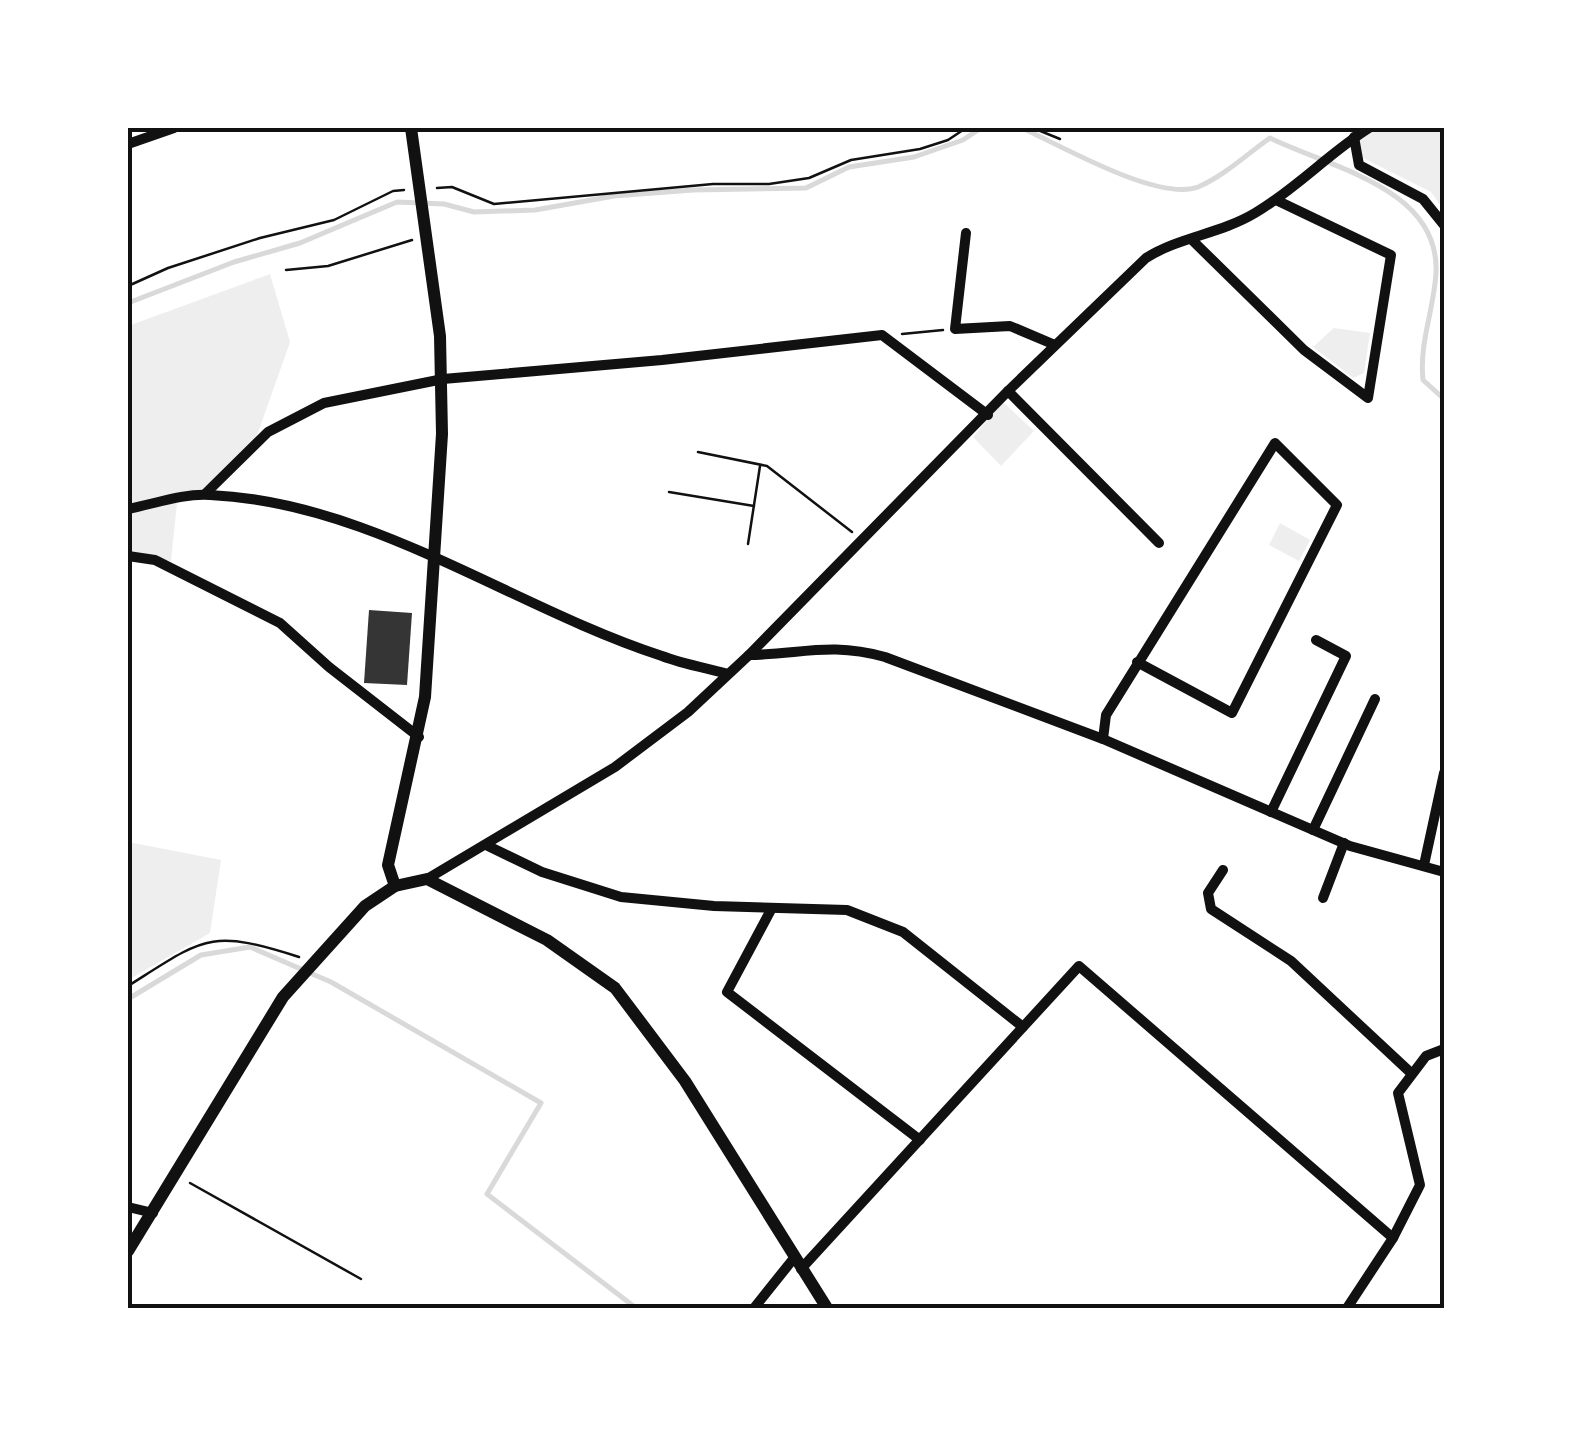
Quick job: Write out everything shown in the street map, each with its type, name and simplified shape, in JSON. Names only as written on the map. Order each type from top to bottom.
[{"type":"street","points":[[128,144],[174,128]]},
{"type":"street","points":[[395,886],[388,865],[419,737],[427,682],[443,379],[428,233],[410,128]]},
{"type":"street","points":[[128,1251],[282,996],[365,906],[395,886],[428,879],[616,768],[688,712],[749,655],[1008,391],[1146,258],[1168,244],[1233,224],[1276,200],[1369,128]]},
{"type":"street","points":[[1354,137],[1358,165],[1423,199],[1444,224]]},
{"type":"street","points":[[1192,239],[1304,350],[1368,398],[1391,254],[1276,200]]},
{"type":"street","points":[[966,233],[955,329],[1010,326],[1055,345]]},
{"type":"street","points":[[206,494],[268,432],[324,403],[443,379],[882,335],[988,415]]},
{"type":"street","points":[[1008,391],[1159,543]]},
{"type":"street","points":[[1103,738],[1106,714],[1138,662],[1275,444],[1337,504],[1232,713],[1138,662]]},
{"type":"street","points":[[128,508],[206,494],[312,510],[662,656],[728,674]]},
{"type":"street","points":[[128,556],[155,560],[280,623],[419,737]]},
{"type":"street","points":[[1271,812],[1346,656],[1316,640]]},
{"type":"street","points":[[749,655],[826,647],[885,658],[1103,738],[1344,843],[1444,872]]},
{"type":"street","points":[[1312,830],[1375,699]]},
{"type":"street","points":[[1424,865],[1444,772]]},
{"type":"street","points":[[1323,898],[1344,843]]},
{"type":"street","points":[[488,846],[542,872],[621,898],[848,910],[903,932],[1023,1027]]},
{"type":"street","points":[[1223,870],[1208,893],[1211,909],[1291,961],[1411,1072]]},
{"type":"street","points":[[428,879],[547,940],[615,988],[685,1081],[827,1308]]},
{"type":"street","points":[[772,908],[727,992],[920,1140]]},
{"type":"street","points":[[754,1308],[920,1140],[1079,966],[1393,1238]]},
{"type":"street","points":[[1347,1308],[1393,1238],[1420,1185],[1398,1093],[1426,1056],[1444,1048]]},
{"type":"street","points":[[128,1207],[153,1213]]},
{"type":"path","points":[[128,286],[168,268],[260,238],[334,220],[393,191],[452,187],[494,204],[655,188],[769,184],[809,178],[852,160],[920,150],[948,140],[966,128]]},
{"type":"path","points":[[1033,128],[1060,139]]},
{"type":"path","points":[[286,270],[328,266],[428,233]]},
{"type":"path","points":[[882,335],[955,329]]},
{"type":"path","points":[[698,452],[760,464],[861,540]]},
{"type":"path","points":[[748,544],[760,464]]},
{"type":"path","points":[[669,492],[754,506]]},
{"type":"path","points":[[128,986],[200,942],[229,939],[314,962]]},
{"type":"path","points":[[176,1175],[360,1279]]},
{"type":"shaded area","points":[[1375,128],[1444,128],[1444,210],[1431,192],[1355,154],[1355,142]]},
{"type":"shaded area","points":[[270,274],[290,342],[252,450],[201,490],[177,503],[171,561],[128,551],[128,326]]},
{"type":"shaded area","points":[[1334,328],[1370,333],[1364,373],[1353,378],[1313,347]]},
{"type":"shaded area","points":[[1003,402],[1034,431],[1001,466],[973,437]]},
{"type":"shaded area","points":[[1280,523],[1310,540],[1299,561],[1269,545]]},
{"type":"shaded area","points":[[128,842],[221,860],[210,933],[128,980]]},
{"type":"building","points":[[369,610],[412,613],[407,685],[364,683]]},
{"type":"waterway","points":[[128,303],[234,262],[300,243],[397,202],[444,204],[474,212],[535,210],[614,196],[806,188],[849,167],[914,157],[963,140],[981,128]]},
{"type":"waterway","points":[[1022,128],[1110,170],[1159,187],[1198,187],[1270,138],[1377,185],[1420,220],[1433,244],[1436,273],[1423,353],[1423,380],[1444,399]]},
{"type":"waterway","points":[[128,999],[201,955],[250,947],[331,982],[541,1103],[487,1194],[636,1308]]}]
